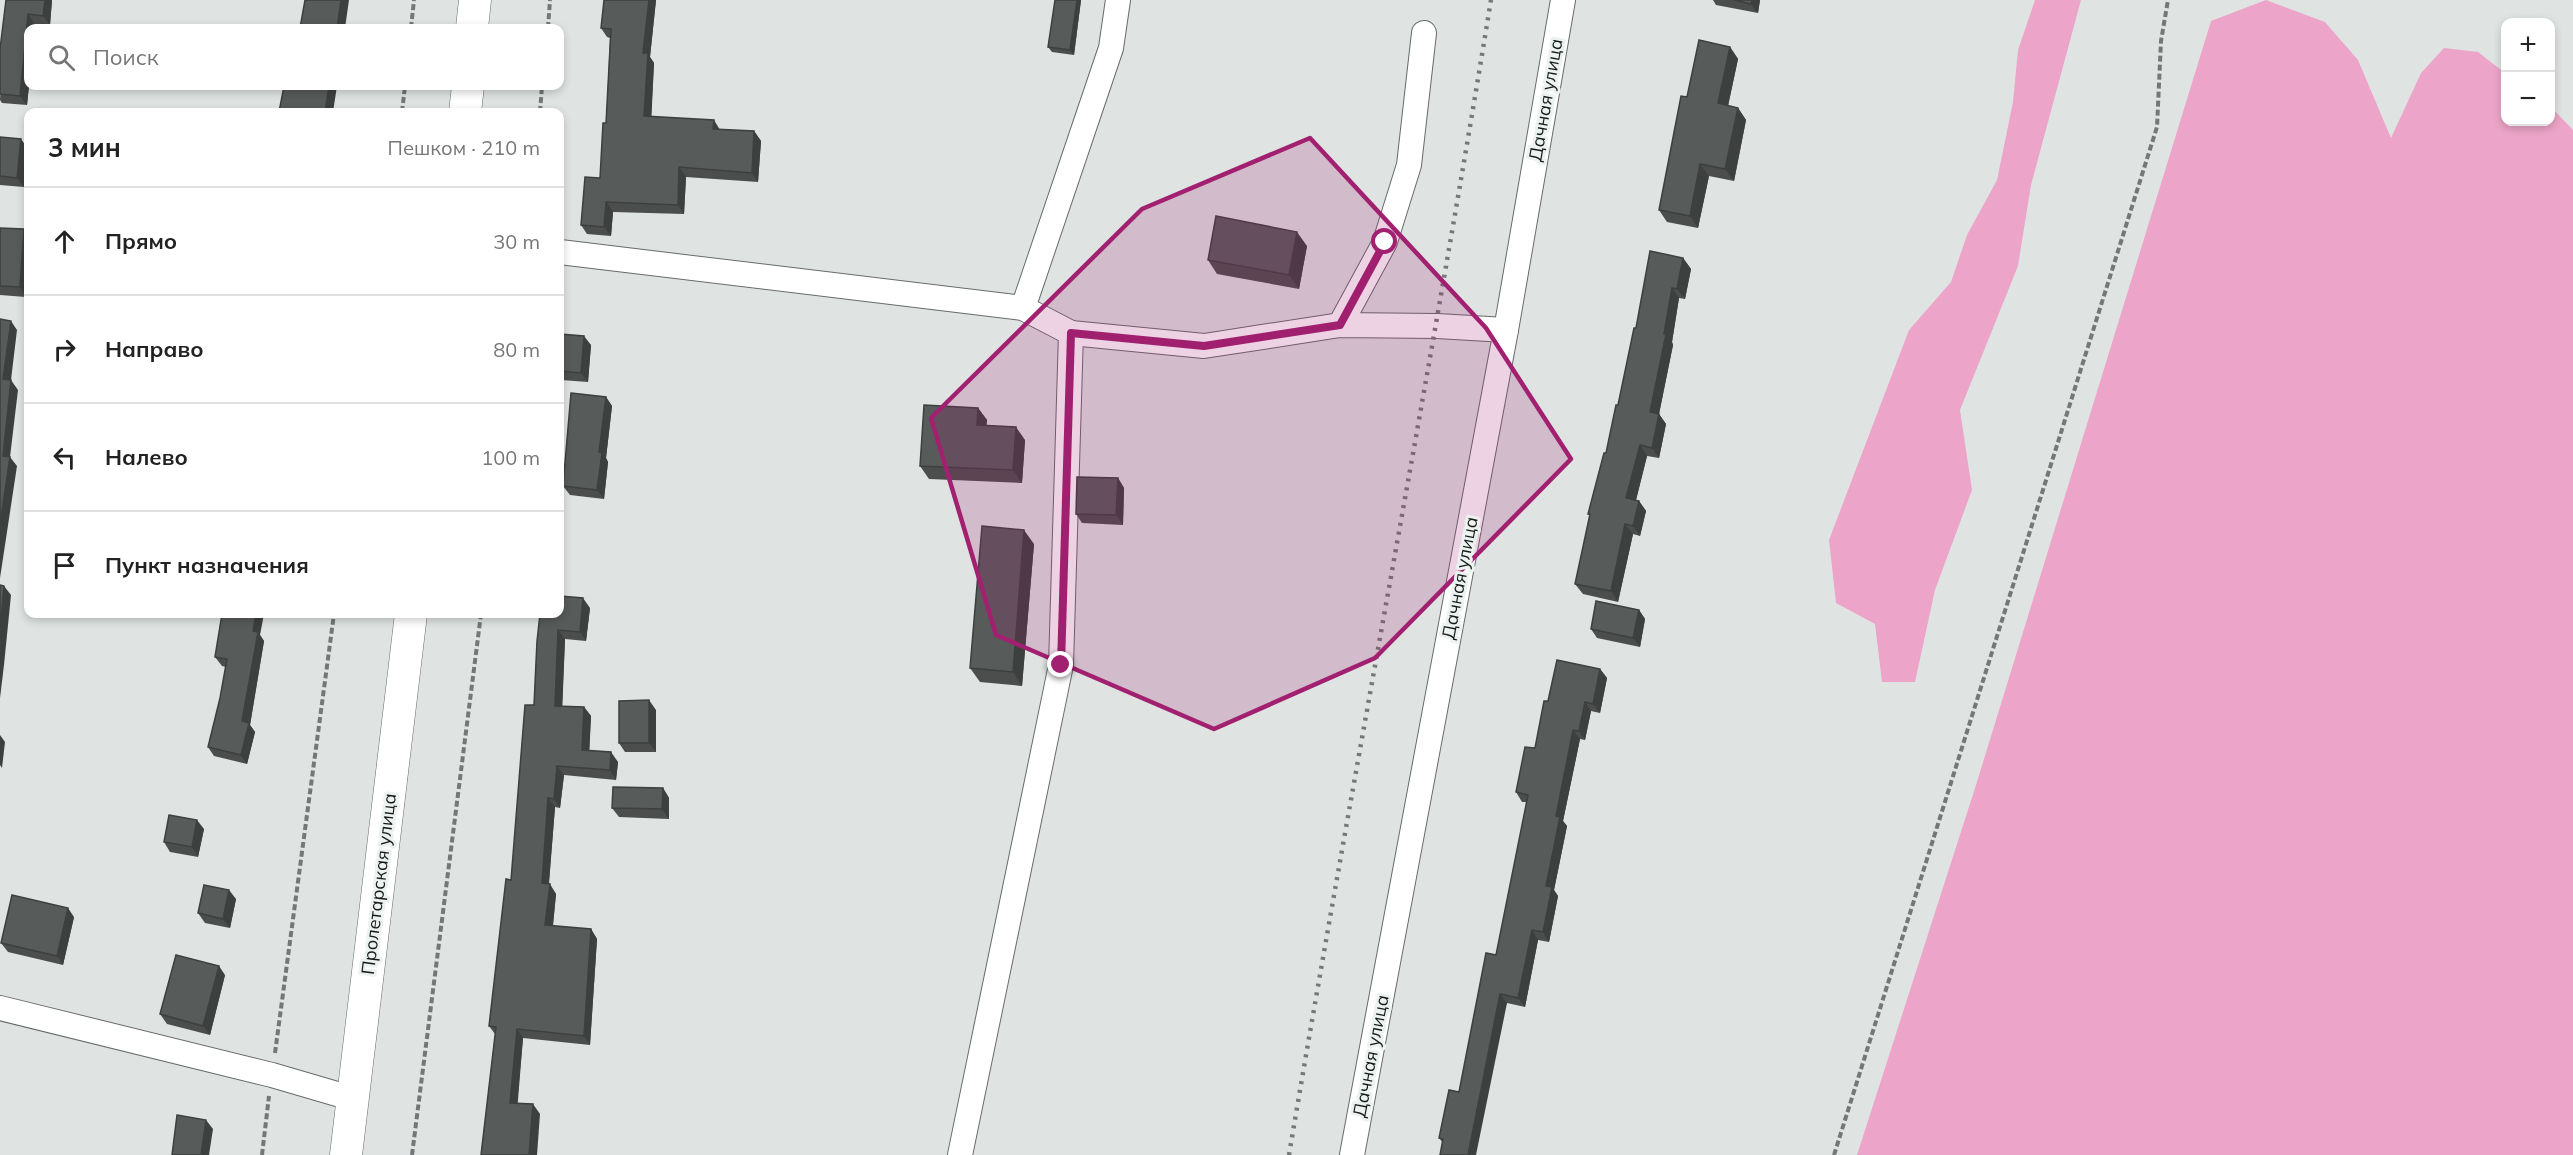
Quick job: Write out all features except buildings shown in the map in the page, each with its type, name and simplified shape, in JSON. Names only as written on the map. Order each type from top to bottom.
[{"type":"main road","points":[[472,24],[475,0]]},
{"type":"main road","points":[[465,108],[468,90]]},
{"type":"main road","name":"Пролетарская улица","points":[[346,1155],[411,618]]},
{"type":"street","points":[[1023,308],[1112,48],[1118,0]]},
{"type":"street","name":"Дачная улица","points":[[1352,1155],[1506,330],[1563,0]]},
{"type":"street","points":[[1340,325],[1385,242],[1409,165],[1424,33]]},
{"type":"street","points":[[564,252],[1023,308],[1071,333],[1204,346],[1340,325],[1437,326],[1506,330]]},
{"type":"street","points":[[960,1155],[1061,665],[1071,333]]},
{"type":"street","points":[[0,1008],[272,1075],[354,1099]]},
{"type":"path","points":[[411,24],[414,0]]},
{"type":"path","points":[[548,24],[550,0]]},
{"type":"path","points":[[1834,1155],[2157,127],[2161,41],[2168,0]]},
{"type":"path","points":[[402,108],[405,90]]},
{"type":"path","points":[[540,108],[542,90]]},
{"type":"path","points":[[262,1155],[333,618]]},
{"type":"path","points":[[412,1155],[481,618]]},
{"type":"highlighted area","points":[[1310,138],[1486,328],[1571,459],[1375,658],[1214,729],[996,635],[931,418],[1142,209]]},
{"type":"shaded area","points":[[2035,0],[2081,0],[2031,185],[2018,266],[1960,410],[1972,490],[1935,590],[1915,682],[1882,682],[1875,624],[1836,603],[1829,540],[1909,330],[1951,282],[1967,235],[1997,180],[2013,102],[2018,50]]},
{"type":"shaded area","points":[[2266,0],[2325,22],[2358,60],[2391,138],[2421,73],[2444,48],[2478,52],[2501,70],[2501,126],[2555,126],[2555,111],[2573,130],[2573,1155],[1857,1155],[1976,785],[2211,21]]},
{"type":"railway","points":[[1289,1155],[1491,0]]},
{"type":"route","points":[[1061,665],[1071,333],[1204,346],[1340,325],[1385,242]]}]
